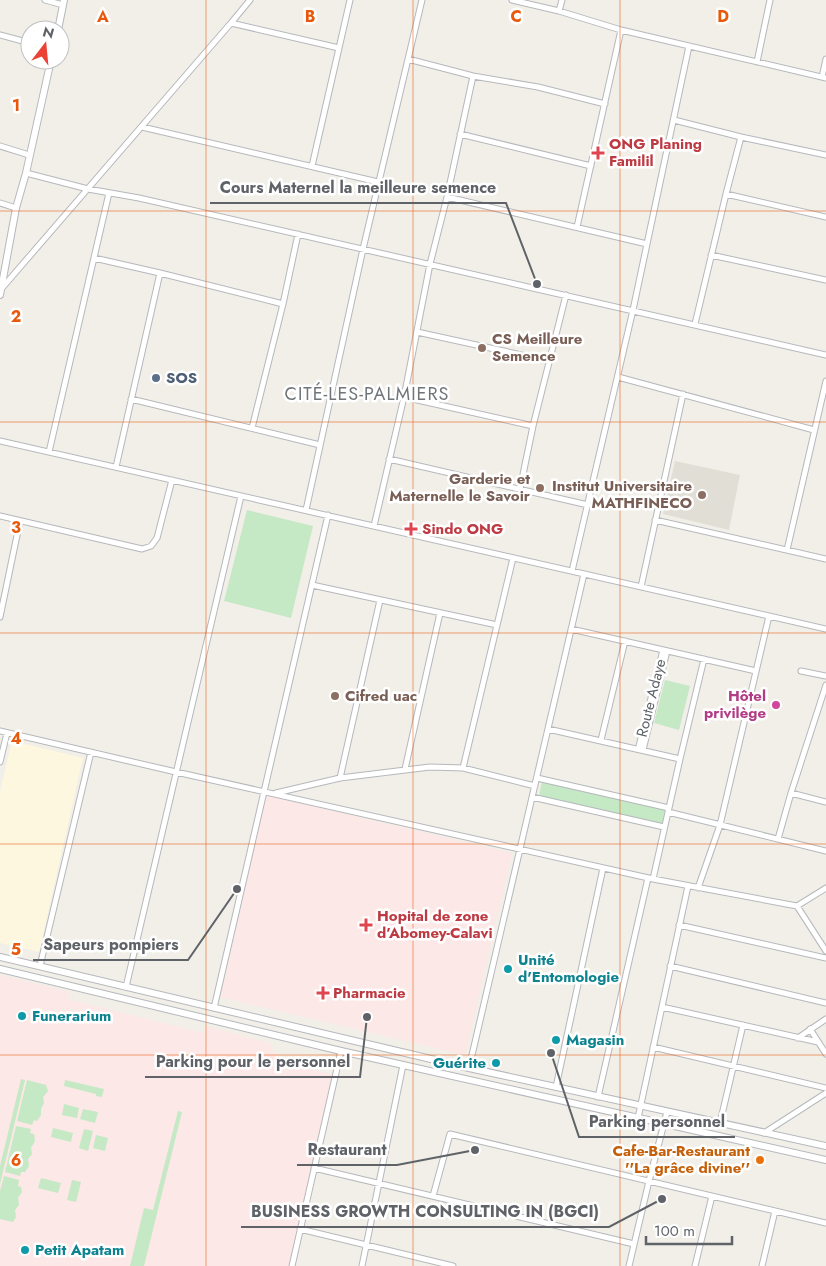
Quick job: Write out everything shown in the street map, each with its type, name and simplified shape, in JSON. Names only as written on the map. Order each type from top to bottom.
[{"type":"street","points":[[45,0],[64,3],[60,20]]},
{"type":"street","points":[[1,291],[250,0]]},
{"type":"street","points":[[312,166],[350,0]]},
{"type":"street","points":[[306,510],[378,182],[422,0]]},
{"type":"street","points":[[512,0],[559,11],[621,30],[824,77],[826,59]]},
{"type":"street","points":[[559,11],[562,0]]},
{"type":"street","points":[[757,62],[770,0]]},
{"type":"street","points":[[231,23],[339,48]]},
{"type":"street","points":[[577,228],[621,30]]},
{"type":"street","points":[[0,35],[20,40]]},
{"type":"street","points":[[572,571],[618,377],[689,46]]},
{"type":"street","points":[[408,59],[473,76],[538,87],[605,104]]},
{"type":"street","points":[[1,291],[16,208],[26,173],[49,70]]},
{"type":"street","points":[[374,526],[404,397],[430,264],[447,197],[473,76]]},
{"type":"street","points":[[674,120],[741,137],[826,155]]},
{"type":"street","points":[[142,127],[378,182]]},
{"type":"street","points":[[460,134],[591,166]]},
{"type":"street","points":[[695,324],[741,137]]},
{"type":"street","points":[[0,146],[30,155]]},
{"type":"street","points":[[26,173],[88,189],[139,198],[826,355]]},
{"type":"street","points":[[49,452],[109,193]]},
{"type":"street","points":[[726,194],[826,217]]},
{"type":"street","points":[[447,197],[647,244]]},
{"type":"street","points":[[0,203],[16,208]]},
{"type":"street","points":[[252,428],[283,304],[298,234]]},
{"type":"street","points":[[0,254],[8,256]]},
{"type":"street","points":[[711,256],[826,280]]},
{"type":"street","points":[[94,258],[283,304]]},
{"type":"street","points":[[116,467],[160,273]]},
{"type":"street","points":[[520,489],[533,426],[566,295]]},
{"type":"street","points":[[417,332],[549,361]]},
{"type":"street","points":[[618,377],[814,430]]},
{"type":"street","points":[[787,550],[826,381]]},
{"type":"street","points":[[641,587],[683,394]]},
{"type":"street","points":[[404,397],[533,426]]},
{"type":"street","points":[[131,399],[320,445]]},
{"type":"street","points":[[0,441],[826,629]]},
{"type":"street","points":[[389,459],[588,505]]},
{"type":"street","points":[[0,516],[142,549],[151,546],[157,538],[172,480]]},
{"type":"street","points":[[126,987],[241,496]]},
{"type":"street","points":[[214,1008],[328,515]]},
{"type":"street","points":[[0,617],[20,520]]},
{"type":"street","points":[[655,520],[826,559]]},
{"type":"street","points":[[463,768],[514,558]]},
{"type":"street","points":[[469,1068],[584,574]]},
{"type":"street","points":[[312,584],[497,625]]},
{"type":"street","points":[[340,778],[380,600]]},
{"type":"street","points":[[405,769],[440,613]]},
{"type":"street","points":[[698,888],[720,825],[769,616]]},
{"type":"street","points":[[571,629],[756,671]]},
{"type":"street","points":[[600,740],[625,641]]},
{"type":"street","points":[[641,748],[665,650]]},
{"type":"street","points":[[598,1096],[650,879],[669,810],[704,659]]},
{"type":"street","points":[[801,670],[826,676]]},
{"type":"street","points":[[778,839],[826,685]]},
{"type":"street","points":[[548,729],[641,748],[680,759]]},
{"type":"street","points":[[0,731],[650,879],[797,906],[826,888]]},
{"type":"street","points":[[0,762],[7,733]]},
{"type":"street","points":[[40,966],[92,752]]},
{"type":"street","points":[[274,794],[340,778],[430,767],[463,768],[535,786]]},
{"type":"street","points":[[537,778],[826,851]]},
{"type":"street","points":[[791,793],[826,802]]},
{"type":"street","points":[[532,797],[664,827]]},
{"type":"street","points":[[556,1087],[603,868]]},
{"type":"street","points":[[638,1118],[688,886]]},
{"type":"street","points":[[797,906],[826,951]]},
{"type":"street","points":[[679,925],[826,958]]},
{"type":"street","points":[[0,957],[469,1068],[826,1146]]},
{"type":"street","points":[[670,966],[826,1003]]},
{"type":"street","points":[[0,969],[403,1065],[826,1160]]},
{"type":"street","points":[[662,1007],[818,1042]]},
{"type":"street","points":[[798,1038],[826,1019]]},
{"type":"street","points":[[720,1123],[743,1025]]},
{"type":"street","points":[[810,1029],[826,1054]]},
{"type":"street","points":[[653,1047],[826,1088]]},
{"type":"street","points":[[292,1266],[341,1050]]},
{"type":"street","points":[[362,1266],[403,1065]]},
{"type":"street","points":[[764,1133],[826,1093]]},
{"type":"street","points":[[629,1266],[667,1112]]},
{"type":"street","points":[[433,1196],[450,1134],[826,1223]]},
{"type":"street","points":[[314,1168],[634,1244]]},
{"type":"street","points":[[695,1266],[712,1196]]},
{"type":"street","points":[[762,1266],[775,1211]]},
{"type":"street","points":[[300,1229],[453,1266]]},
{"type":"shaded area","name":"Institut Universitaire MATHFINECO","points":[[675,461],[740,475],[729,530],[663,514]]},
{"type":"shaded area","points":[[12,741],[83,758],[39,952],[0,943],[0,792]]},
{"type":"shaded area","name":"Hopital de zone d’Abomey-Calavi","points":[[266,795],[512,853],[465,1055],[219,997]]},
{"type":"shaded area","points":[[0,975],[70,992],[68,999],[203,1033],[205,1026],[269,1043],[286,1072],[297,1067],[334,1075],[290,1266],[0,1266]]},
{"type":"green space","points":[[247,510],[313,526],[291,618],[224,601]]},
{"type":"green space","points":[[665,680],[690,686],[679,730],[654,723]]},
{"type":"green space","points":[[542,781],[665,810],[662,825],[539,796]]},
{"type":"green space","points":[[21,1079],[25,1080],[0,1184],[0,1166]]},
{"type":"green space","points":[[27,1080],[46,1085],[48,1091],[43,1097],[44,1103],[41,1115],[37,1121],[34,1120],[32,1125],[17,1121]]},
{"type":"green space","points":[[65,1080],[104,1089],[102,1097],[64,1086]]},
{"type":"green space","points":[[64,1104],[79,1108],[77,1118],[62,1115]]},
{"type":"green space","points":[[83,1109],[98,1112],[95,1123],[80,1119]]},
{"type":"green space","points":[[178,1111],[182,1112],[144,1266],[130,1266],[144,1208],[153,1210]]},
{"type":"green space","points":[[16,1126],[31,1129],[30,1133],[34,1134],[35,1141],[31,1148],[32,1154],[28,1159],[29,1166],[25,1172],[21,1172],[20,1176],[5,1172]]},
{"type":"green space","points":[[53,1128],[73,1133],[71,1142],[51,1137]]},
{"type":"green space","points":[[84,1129],[93,1131],[88,1151],[79,1148]]},
{"type":"green space","points":[[96,1135],[108,1138],[105,1151],[93,1148]]},
{"type":"green space","points":[[4,1176],[19,1180],[18,1186],[21,1187],[22,1192],[18,1198],[19,1205],[15,1210],[16,1217],[13,1222],[0,1219],[0,1191]]},
{"type":"green space","points":[[41,1178],[61,1183],[58,1193],[38,1188]]},
{"type":"green space","points":[[72,1180],[81,1182],[76,1202],[67,1200]]},
{"type":"place","name":"ONG Planing Familil","points":[[598,153]]},
{"type":"place","name":"Cours Maternel la meilleure semence","points":[[537,284]]},
{"type":"place","name":"CS Meilleure Semence","points":[[482,348]]},
{"type":"place","name":"SOS","points":[[156,378]]},
{"type":"place","name":"Garderie et Maternelle le Savoir","points":[[540,488]]},
{"type":"place","name":"Institut Universitaire MATHFINECO","points":[[702,495]]},
{"type":"place","name":"Sindo ONG","points":[[411,529]]},
{"type":"place","name":"Cifred uac","points":[[335,696]]},
{"type":"place","name":"Hôtel privilège","points":[[776,705]]},
{"type":"place","name":"Sapeurs pompiers","points":[[237,889]]},
{"type":"place","name":"Hopital de zone d’Abomey-Calavi","points":[[366,925]]},
{"type":"place","name":"Unité d'Entomologie","points":[[508,969]]},
{"type":"place","name":"Pharmacie","points":[[323,993]]},
{"type":"place","name":"Funerarium","points":[[22,1016]]},
{"type":"place","name":"Parking pour le personnel","points":[[367,1017]]},
{"type":"place","name":"Magasin","points":[[556,1040]]},
{"type":"place","name":"Parking personnel","points":[[551,1053]]},
{"type":"place","name":"Guérite","points":[[496,1063]]},
{"type":"place","name":"Restaurant","points":[[475,1150]]},
{"type":"place","name":"Cafe-Bar-Restaurant ''La grâce divine''","points":[[760,1160]]},
{"type":"place","name":"BUSINESS GROWTH CONSULTING IN (BGCI)","points":[[662,1199]]},
{"type":"place","name":"Petit Apatam","points":[[25,1250]]},
{"type":"district","name":"CITÉ-LES-PALMIERS","points":[[367,394]]}]
